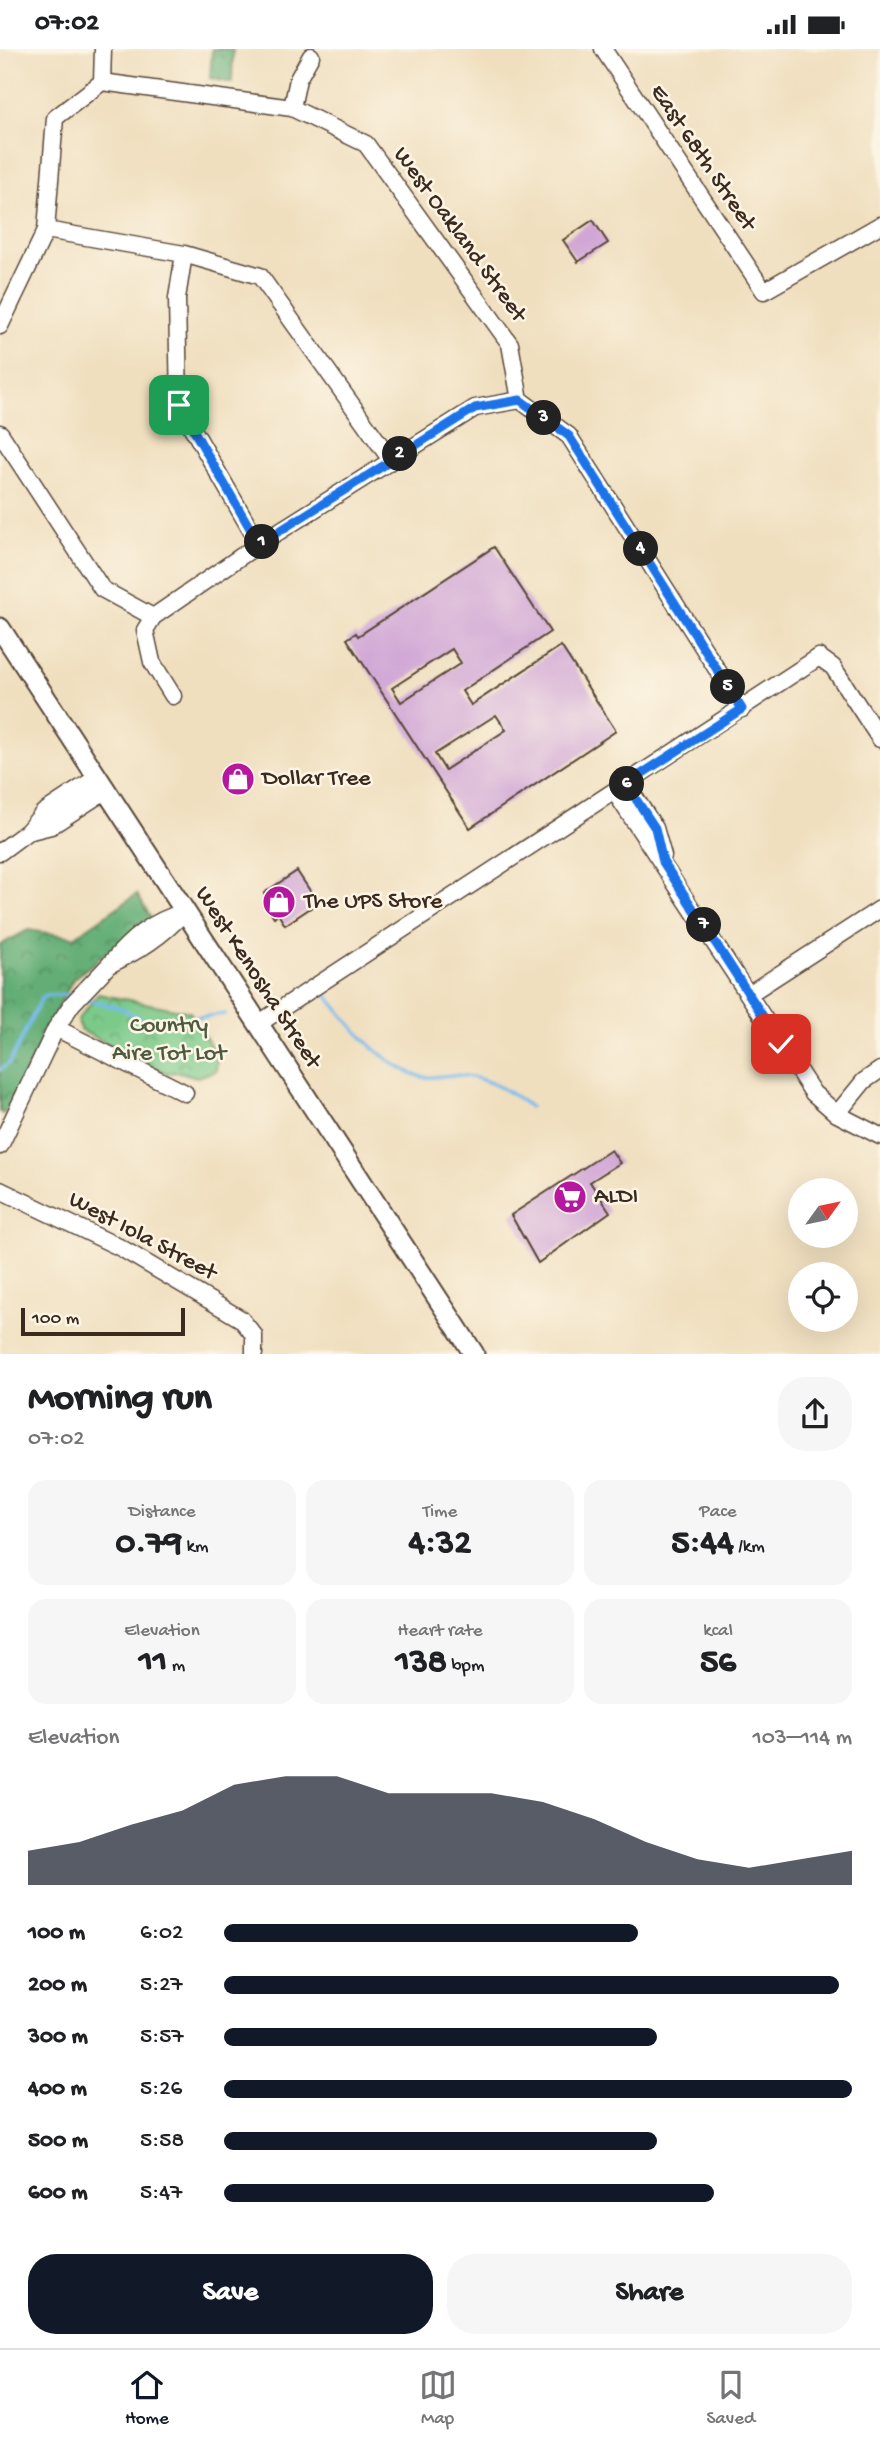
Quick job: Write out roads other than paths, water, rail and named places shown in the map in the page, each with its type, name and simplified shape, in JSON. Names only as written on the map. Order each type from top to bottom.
[{"type":"main road","name":"West Kenosha Street","points":[[0,628],[474,1354]]},
{"type":"street","points":[[0,326],[46,230],[55,118],[102,82],[103,49]]},
{"type":"street","name":"East 68th Street","points":[[603,49],[764,291],[880,225]]},
{"type":"street","points":[[292,108],[298,79],[311,56]]},
{"type":"street","name":"West Oakland Street","points":[[102,82],[292,108],[366,144],[510,344],[520,400]]},
{"type":"street","points":[[46,230],[184,254],[260,276],[391,460]]},
{"type":"street","points":[[184,254],[177,298],[179,405],[259,544]]},
{"type":"street","points":[[173,696],[152,662],[145,631],[153,617],[259,544],[475,408],[520,400],[569,436],[742,709]]},
{"type":"street","points":[[0,433],[102,589],[153,617]]},
{"type":"street","points":[[258,1024],[819,657],[832,667],[880,740]]},
{"type":"street","points":[[0,852],[27,832],[51,826],[100,785]]},
{"type":"street","points":[[621,788],[663,862],[813,1093],[837,1114],[880,1136]]},
{"type":"street","points":[[749,994],[880,909]]},
{"type":"street","points":[[0,1146],[56,1028],[72,1004],[131,938],[159,919],[184,912]]},
{"type":"street","points":[[56,1028],[185,1093]]},
{"type":"street","points":[[837,1114],[864,1081],[880,1070]]},
{"type":"street","name":"West Iola Street","points":[[0,1190],[141,1259],[241,1319],[254,1335],[254,1354]]},
{"type":"waterway","points":[[326,994],[367,1042],[405,1070],[423,1077],[474,1077],[503,1089],[530,1107]]},
{"type":"waterway","points":[[0,1070],[10,1062],[41,999],[47,995],[71,995]]},
{"type":"waterway","points":[[86,999],[120,1008],[143,1019],[160,1022],[225,1014]]},
{"type":"place","name":"Dollar Tree","points":[[238,779]]},
{"type":"place","name":"The UPS Store","points":[[279,902]]},
{"type":"place","name":"ALDI","points":[[570,1197]]},
{"type":"park label","name":"Country Aire Tot Lot","points":[[169,1040]]}]
